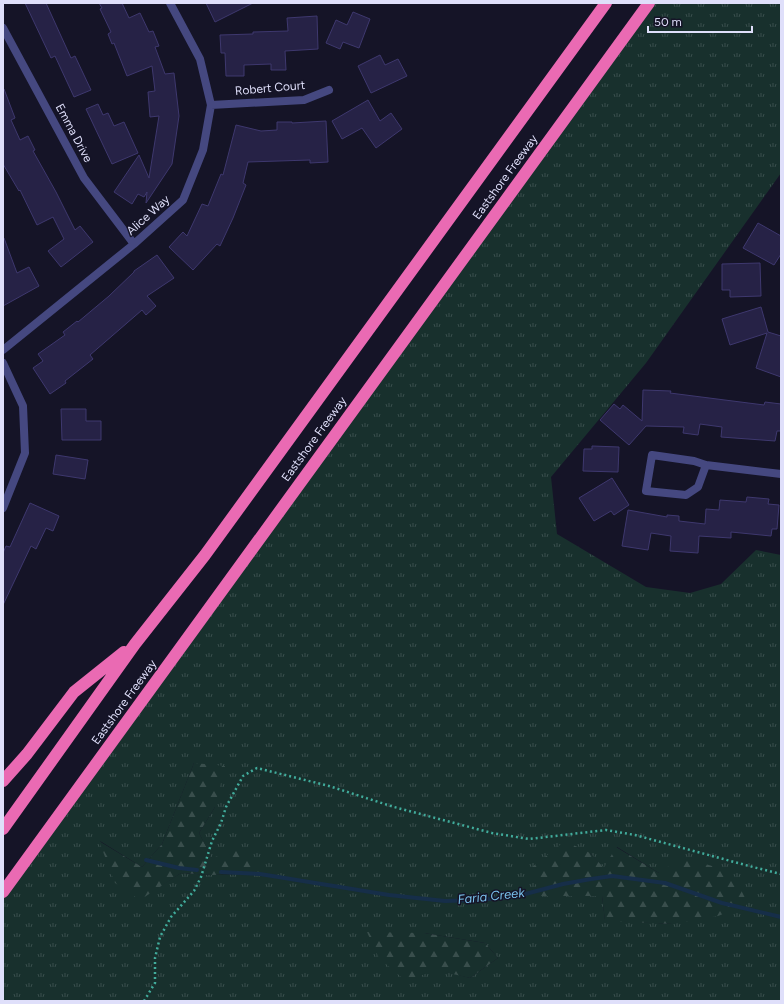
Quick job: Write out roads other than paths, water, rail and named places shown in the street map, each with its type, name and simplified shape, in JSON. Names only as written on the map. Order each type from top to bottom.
[{"type":"highway","name":"Eastshore Freeway","points":[[3,829],[135,644],[205,554],[606,3]]},
{"type":"highway","name":"Eastshore Freeway","points":[[3,892],[648,3]]},
{"type":"highway","points":[[3,781],[27,754],[74,692],[135,644]]},
{"type":"highway","points":[[3,897],[19,870]]},
{"type":"street","name":"Alice Way","points":[[3,350],[134,244],[183,200],[204,150],[211,105],[200,59],[170,3]]},
{"type":"street","name":"Emma Drive","points":[[3,28],[84,178],[134,244]]},
{"type":"street","name":"Robert Court","points":[[211,105],[304,100],[329,90]]},
{"type":"street","points":[[3,363],[23,406],[25,453],[3,508]]},
{"type":"street","points":[[706,465],[698,487],[686,495],[646,490],[652,455],[694,461],[706,465],[781,474]]},
{"type":"waterway","name":"Faria Creek","points":[[146,860],[179,868],[197,870]]},
{"type":"waterway","name":"Faria Creek","points":[[221,872],[260,874],[389,895],[445,901],[514,897],[563,884],[612,876],[665,883],[722,903],[781,917]]}]
